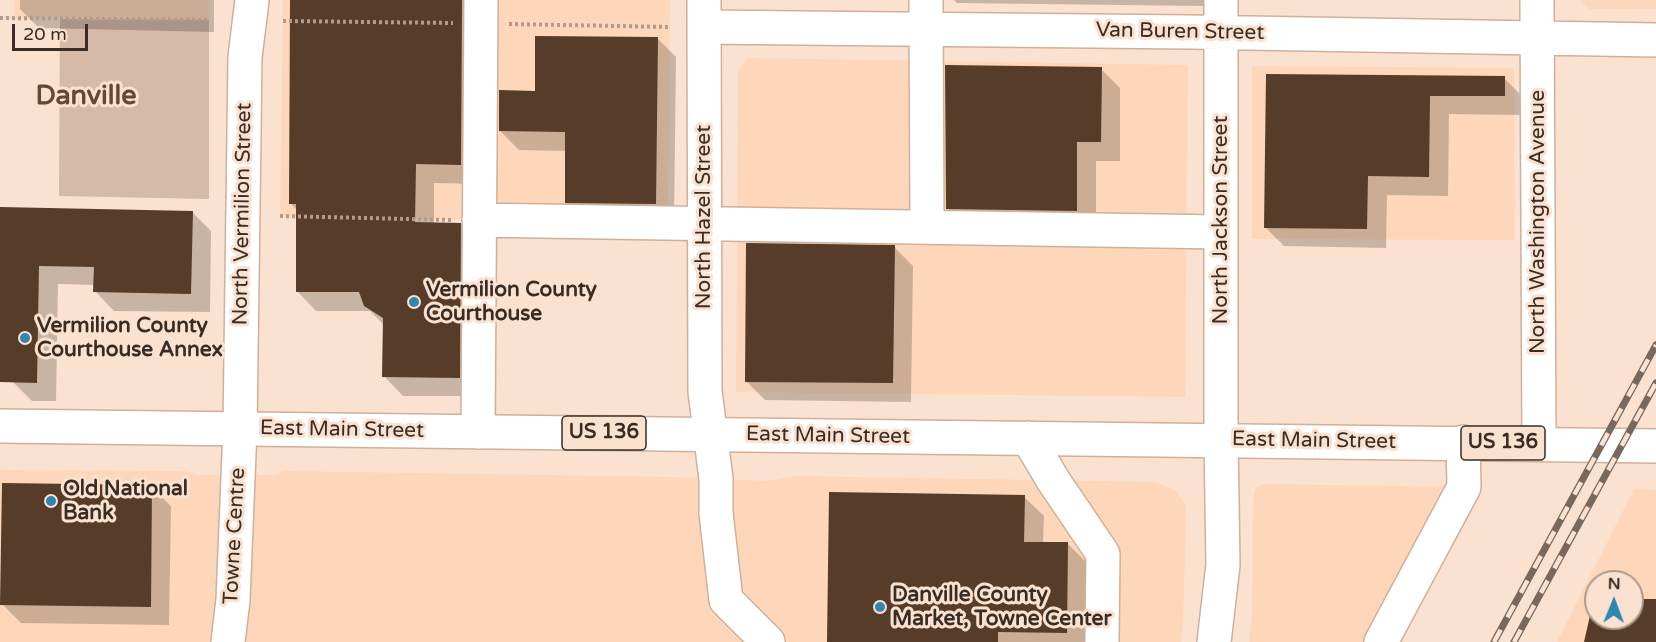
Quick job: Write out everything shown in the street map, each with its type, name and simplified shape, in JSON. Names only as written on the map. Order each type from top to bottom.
[{"type":"street","name":"North Vermilion Street","points":[[240,429],[245,57],[252,0]]},
{"type":"street","points":[[478,432],[481,0]]},
{"type":"street","name":"North Jackson Street","points":[[1214,642],[1223,565],[1221,0]]},
{"type":"street","name":"North Washington Avenue","points":[[1537,0],[1539,443]]},
{"type":"street","name":"Van Buren Street","points":[[704,13],[926,14],[1221,32],[1656,40]]},
{"type":"street","name":"North Hazel Street","points":[[704,13],[705,391],[711,434]]},
{"type":"street","points":[[926,14],[927,227]]},
{"type":"street","points":[[479,220],[1221,232]]},
{"type":"street","name":"East Main Street","points":[[0,426],[1656,446]]},
{"type":"street","name":"Towne Centre","points":[[228,642],[233,600],[240,429]]},
{"type":"street","points":[[711,434],[716,513],[726,600],[768,642]]},
{"type":"street","points":[[1028,438],[1053,480],[1103,554],[1102,642]]},
{"type":"street","points":[[1381,642],[1464,487],[1463,442]]},
{"type":"path","points":[[0,18],[209,20]]},
{"type":"path","points":[[280,216],[479,220]]},
{"type":"shaded area","points":[[15,0],[209,0],[209,20],[14,18]]},
{"type":"shaded area","points":[[283,0],[670,0],[668,223],[280,216]]},
{"type":"shaded area","points":[[1580,0],[1656,0],[1656,9],[1589,9]]},
{"type":"shaded area","points":[[60,19],[209,20],[209,199],[59,196]]},
{"type":"shaded area","points":[[747,58],[1188,65],[1185,397],[736,392],[738,71]]},
{"type":"shaded area","points":[[1252,66],[1514,68],[1515,240],[1252,239]]},
{"type":"shaded area","points":[[0,470],[186,471],[197,475],[276,475],[284,471],[675,477],[767,481],[795,476],[1156,482],[1175,490],[1186,506],[1183,628],[1181,642],[0,642]]},
{"type":"shaded area","points":[[1265,484],[1464,487],[1381,642],[1249,642],[1252,614],[1253,499],[1256,487]]},
{"type":"shaded area","points":[[1634,489],[1656,490],[1656,642],[1557,642],[1584,588],[1584,630],[1644,630],[1644,570],[1593,570]]},
{"type":"building","points":[[290,0],[462,0],[461,165],[416,164],[415,222],[461,223],[460,378],[382,377],[383,318],[364,306],[359,292],[296,292],[296,204],[289,204]]},
{"type":"building","points":[[535,36],[658,37],[656,204],[565,203],[565,132],[499,131],[499,90],[535,91]]},
{"type":"building","points":[[945,65],[1102,67],[1101,142],[1077,142],[1077,211],[946,209]]},
{"type":"building","points":[[1266,74],[1505,76],[1505,96],[1430,96],[1429,177],[1368,176],[1367,229],[1264,228]]},
{"type":"building","name":"Vermilion County Courthouse Annex","points":[[0,207],[193,211],[191,294],[93,292],[94,267],[39,266],[37,383],[0,382]]},
{"type":"building","points":[[746,243],[895,245],[893,383],[745,382]]},
{"type":"building","points":[[2,483],[152,485],[151,607],[0,605]]},
{"type":"building","points":[[829,492],[1025,495],[1024,542],[1068,542],[1067,633],[998,632],[998,642],[827,642]]},
{"type":"building","points":[[1644,599],[1656,599],[1656,642],[1584,642],[1587,630],[1644,630]]},
{"type":"railway","points":[[1494,642],[1656,345]]},
{"type":"railway","points":[[1514,642],[1656,383]]},
{"type":"place","name":"Vermilion County Courthouse","points":[[414,302]]},
{"type":"place","name":"Vermilion County Courthouse Annex","points":[[25,338]]},
{"type":"place","name":"Old National Bank","points":[[51,501]]},
{"type":"place","name":"Danville County Market, Towne Center","points":[[880,607]]},
{"type":"district","name":"Danville","points":[[86,97]]}]
